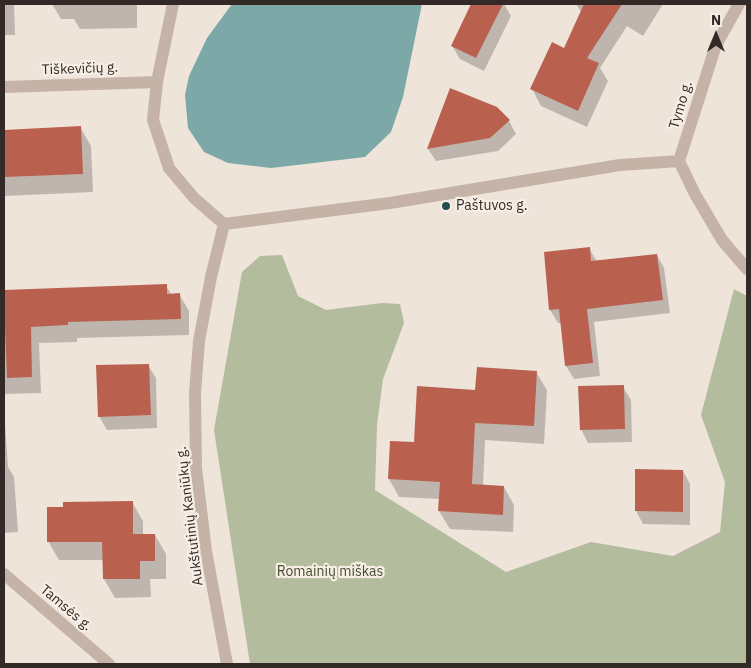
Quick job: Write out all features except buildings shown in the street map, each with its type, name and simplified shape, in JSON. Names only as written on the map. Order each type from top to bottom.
[{"type":"street","points":[[173,4],[157,82],[154,120],[169,168],[194,198],[224,224],[390,203],[620,165],[679,161],[695,194],[722,240],[747,269]]},
{"type":"street","name":"Tymo g.","points":[[679,161],[716,44],[739,4]]},
{"type":"street","name":"Tiškevičių g.","points":[[4,87],[157,82]]},
{"type":"street","name":"Aukštutinių Kaniūkų g.","points":[[224,224],[199,341],[195,393],[196,468],[206,551],[227,664]]},
{"type":"street","name":"Tamsės g.","points":[[4,574],[109,664]]},
{"type":"green space","name":"Romainių miškas","points":[[282,255],[298,296],[326,310],[382,303],[400,304],[404,323],[383,379],[377,425],[375,490],[506,572],[591,542],[673,556],[720,532],[725,482],[701,415],[734,289],[747,296],[747,664],[250,664],[214,430],[242,272],[260,256]]},
{"type":"water","points":[[232,4],[422,4],[403,97],[391,132],[365,157],[271,168],[228,163],[204,152],[188,128],[185,95],[189,76],[207,38]]},
{"type":"place","name":"Paštuvos g.","points":[[446,206]]}]
